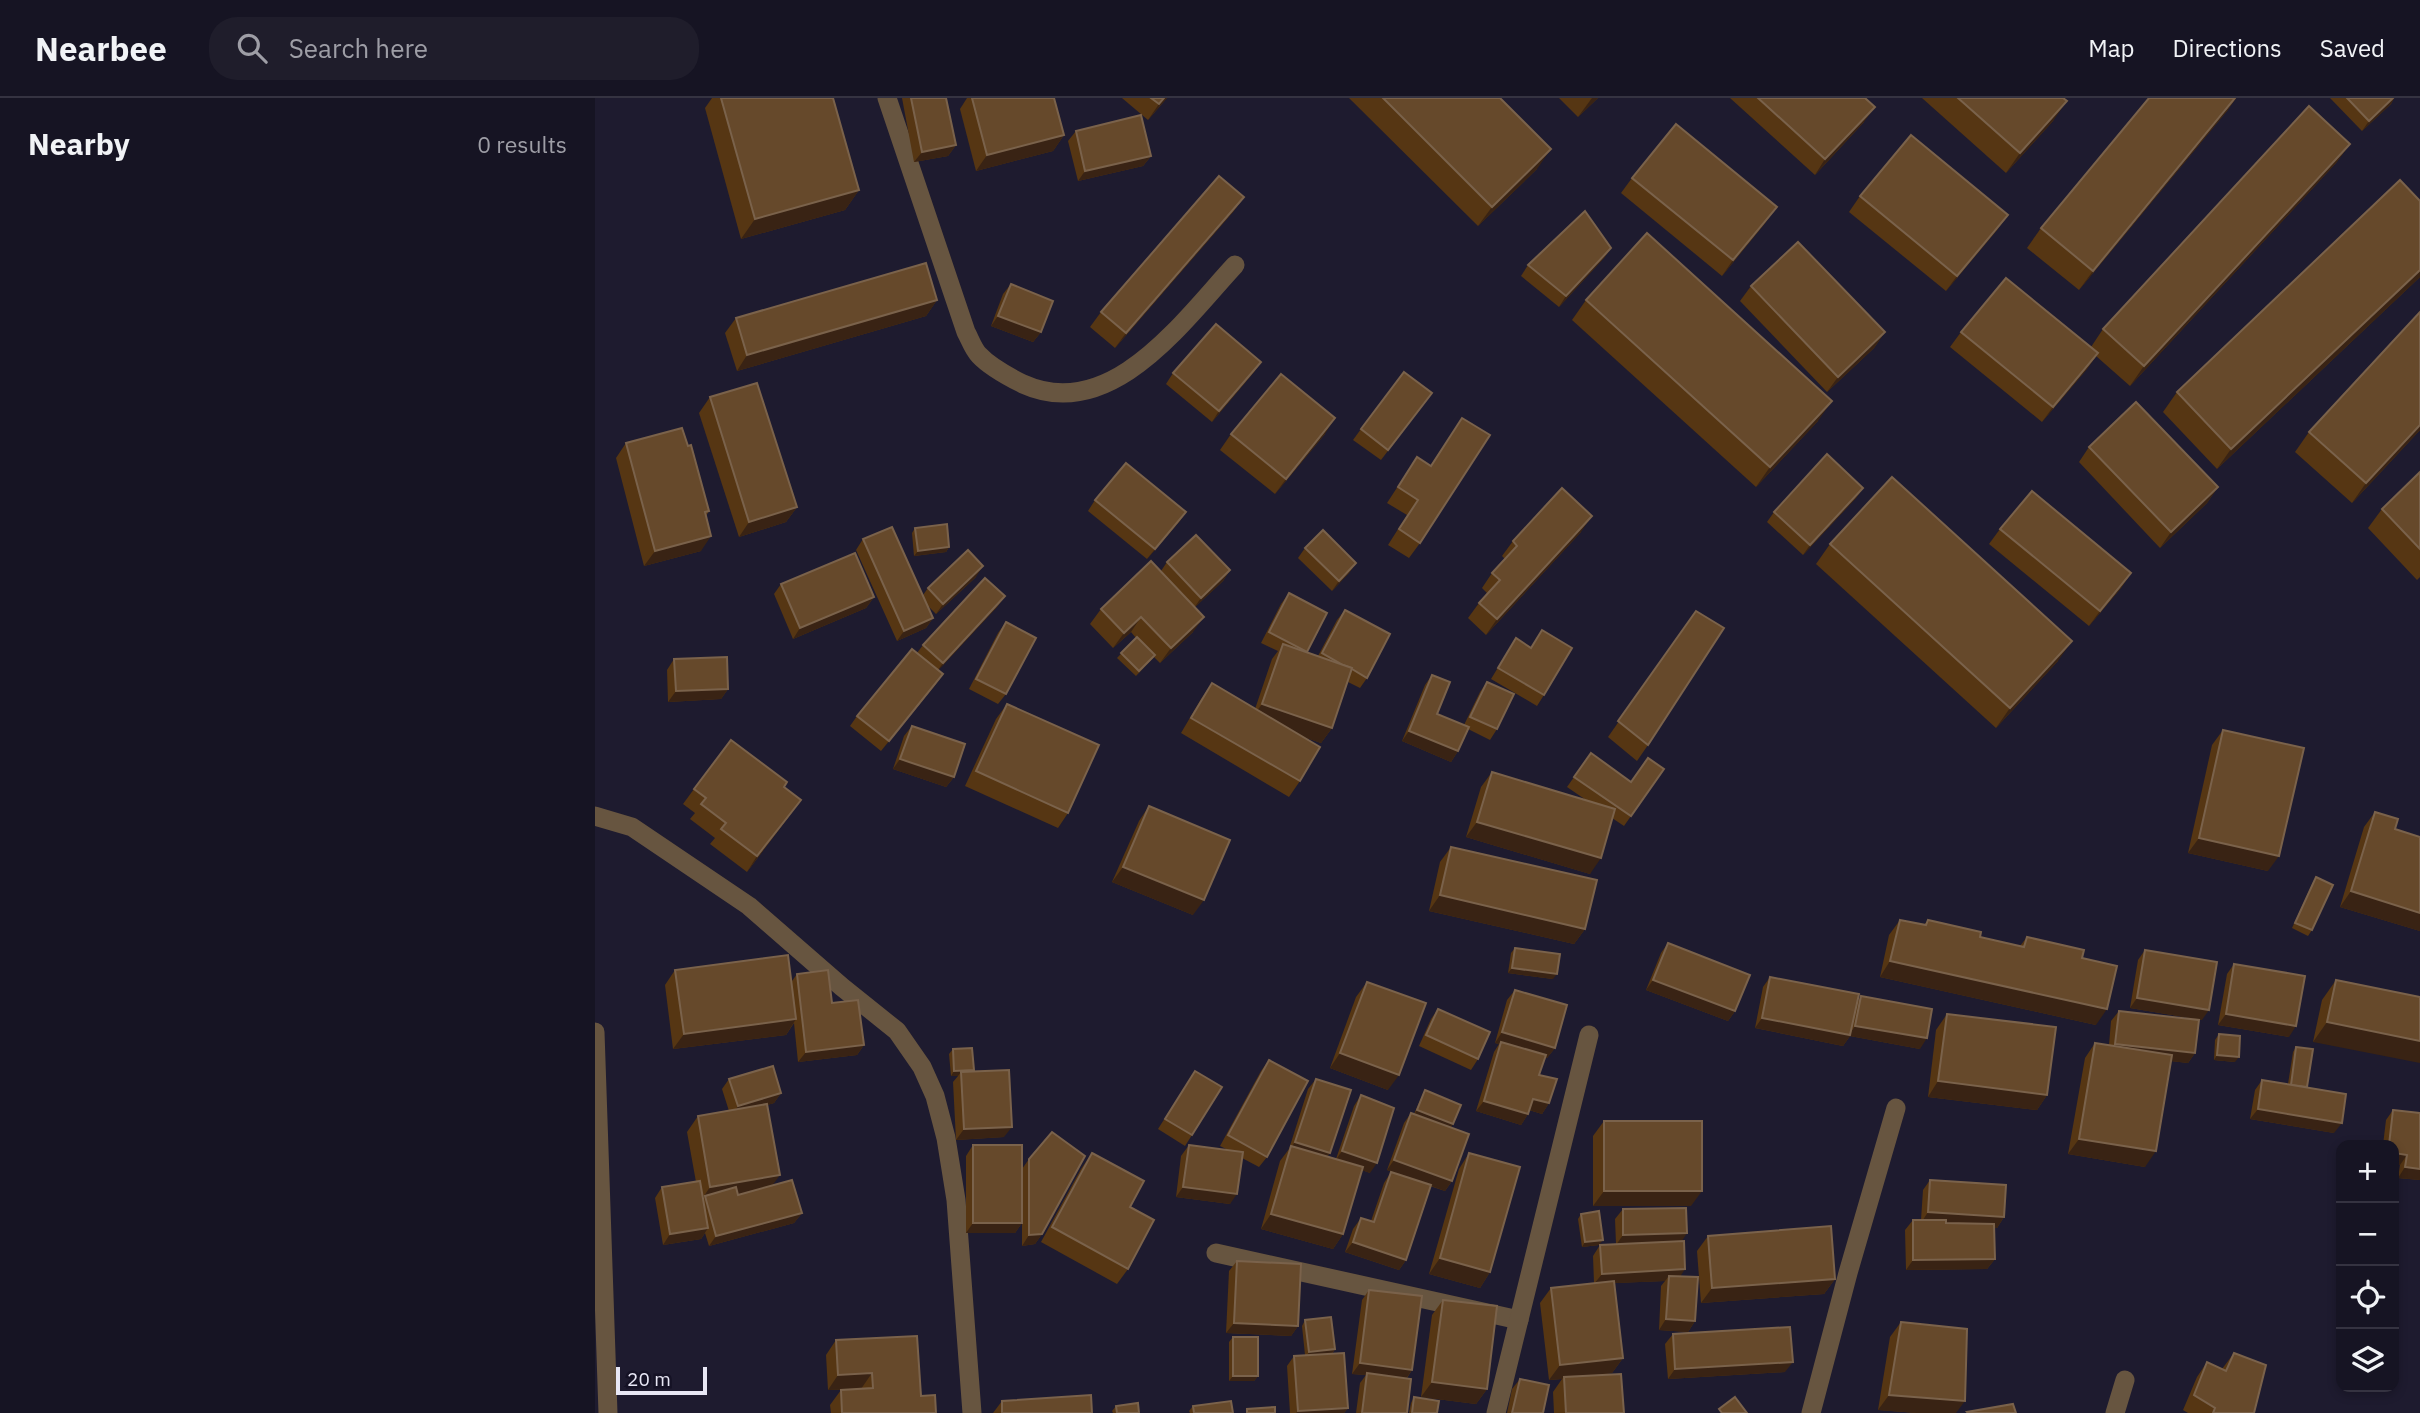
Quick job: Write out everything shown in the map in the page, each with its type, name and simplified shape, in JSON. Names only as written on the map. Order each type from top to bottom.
[{"type":"street","points":[[887,98],[966,331],[978,354],[1018,381],[1035,389],[1060,393],[1086,391],[1109,384],[1151,354],[1235,265]]},
{"type":"street","points":[[595,816],[632,827],[749,906],[842,988],[897,1031],[922,1067],[938,1107],[956,1200],[972,1413]]},
{"type":"street","points":[[595,1032],[608,1413]]},
{"type":"street","points":[[1496,1413],[1589,1035]]},
{"type":"street","points":[[1811,1413],[1896,1108]]},
{"type":"street","points":[[1216,1253],[1519,1320]]},
{"type":"street","points":[[2115,1413],[2125,1380]]},
{"type":"building","points":[[721,98],[833,98],[859,190],[755,219]]},
{"type":"building","points":[[911,98],[946,98],[956,145],[922,152]]},
{"type":"building","points":[[972,98],[1054,98],[1064,135],[987,155]]},
{"type":"building","points":[[1151,98],[1164,98],[1159,104]]},
{"type":"building","points":[[1383,98],[1500,98],[1551,149],[1492,207]]},
{"type":"building","points":[[1758,98],[1865,98],[1875,107],[1825,159]]},
{"type":"building","points":[[1958,98],[2063,98],[2067,101],[2020,153]]},
{"type":"building","points":[[2149,98],[2235,98],[2093,271],[2041,228]]},
{"type":"building","points":[[2347,98],[2393,98],[2369,121]]},
{"type":"building","points":[[2309,106],[2350,144],[2144,366],[2103,329]]},
{"type":"building","points":[[1141,115],[1151,156],[1085,171],[1076,131]]},
{"type":"building","points":[[1676,124],[1777,207],[1733,260],[1632,178]]},
{"type":"building","points":[[1911,135],[2008,215],[1957,276],[1860,196]]},
{"type":"building","points":[[1219,176],[1244,197],[1126,333],[1101,312]]},
{"type":"building","points":[[2400,180],[2420,201],[2420,270],[2231,449],[2177,392]]},
{"type":"building","points":[[1585,211],[1611,248],[1566,296],[1528,265]]},
{"type":"building","points":[[1647,233],[1832,401],[1770,467],[1586,300]]},
{"type":"building","points":[[1798,242],[1885,332],[1838,377],[1751,286]]},
{"type":"building","points":[[926,263],[937,300],[747,355],[736,318]]},
{"type":"building","points":[[2006,278],[2098,353],[2053,407],[1961,332]]},
{"type":"building","points":[[1011,284],[1053,301],[1041,332],[998,316]]},
{"type":"building","points":[[2420,312],[2420,425],[2366,483],[2309,432]]},
{"type":"building","points":[[1216,324],[1261,362],[1219,411],[1173,373]]},
{"type":"building","points":[[1404,372],[1432,393],[1388,450],[1361,429]]},
{"type":"building","points":[[1281,374],[1335,418],[1286,479],[1231,434]]},
{"type":"building","points":[[757,383],[797,507],[749,522],[710,397]]},
{"type":"building","points":[[2136,402],[2218,487],[2171,532],[2089,447]]},
{"type":"building","points":[[1462,418],[1490,435],[1420,543],[1399,529],[1418,500],[1398,487],[1417,457],[1431,466]]},
{"type":"building","points":[[682,428],[688,446],[691,445],[709,511],[705,512],[711,536],[655,551],[626,443]]},
{"type":"building","points":[[1827,454],[1863,488],[1810,545],[1774,512]]},
{"type":"building","points":[[1126,463],[1186,512],[1155,549],[1095,500]]},
{"type":"building","points":[[2420,472],[2420,549],[2382,509]]},
{"type":"building","points":[[1892,477],[2072,641],[2010,708],[1830,544]]},
{"type":"building","points":[[1562,488],[1592,516],[1497,619],[1479,603],[1500,580],[1492,573],[1517,546],[1513,541]]},
{"type":"building","points":[[2032,491],[2131,573],[2100,611],[2000,529]]},
{"type":"building","points":[[947,524],[949,547],[918,551],[915,528]]},
{"type":"building","points":[[892,527],[933,618],[904,631],[863,539]]},
{"type":"building","points":[[1323,530],[1356,563],[1339,581],[1305,548]]},
{"type":"building","points":[[1196,535],[1230,570],[1201,598],[1167,562]]},
{"type":"building","points":[[968,550],[983,566],[943,604],[928,588]]},
{"type":"building","points":[[855,553],[874,597],[800,628],[781,584]]},
{"type":"building","points":[[1151,561],[1204,617],[1171,648],[1141,617],[1124,633],[1101,609]]},
{"type":"building","points":[[985,578],[1005,596],[943,663],[923,645]]},
{"type":"building","points":[[1289,593],[1327,613],[1307,652],[1269,632]]},
{"type":"building","points":[[1345,610],[1390,634],[1367,678],[1322,653]]},
{"type":"building","points":[[1696,611],[1724,628],[1648,745],[1618,721]]},
{"type":"building","points":[[1006,622],[1036,638],[1006,694],[976,679]]},
{"type":"building","points":[[1542,630],[1572,648],[1544,695],[1498,668],[1516,638],[1531,648]]},
{"type":"building","points":[[1137,637],[1155,655],[1139,671],[1121,653]]},
{"type":"building","points":[[1283,644],[1352,668],[1332,728],[1262,704]]},
{"type":"building","points":[[912,649],[943,674],[889,741],[857,716]]},
{"type":"building","points":[[727,657],[728,689],[676,691],[674,659]]},
{"type":"building","points":[[1432,675],[1450,682],[1437,714],[1469,727],[1458,751],[1409,731]]},
{"type":"building","points":[[1487,682],[1514,694],[1497,729],[1470,717]]},
{"type":"building","points":[[1212,683],[1320,747],[1300,781],[1191,718]]},
{"type":"building","points":[[1007,704],[1099,745],[1068,813],[976,771]]},
{"type":"building","points":[[912,726],[965,744],[954,777],[900,759]]},
{"type":"building","points":[[2223,730],[2304,748],[2279,856],[2199,838]]},
{"type":"building","points":[[731,740],[787,782],[784,787],[801,800],[757,856],[721,829],[726,823],[701,804],[706,798],[694,789]]},
{"type":"building","points":[[1591,753],[1631,782],[1648,758],[1664,769],[1631,816],[1574,777]]},
{"type":"building","points":[[1492,772],[1615,809],[1601,858],[1477,822]]},
{"type":"building","points":[[1149,806],[1230,840],[1204,900],[1123,867]]},
{"type":"building","points":[[2375,812],[2398,819],[2395,829],[2420,837],[2420,913],[2351,891]]},
{"type":"building","points":[[1451,847],[1597,880],[1585,929],[1440,895]]},
{"type":"building","points":[[2316,877],[2333,885],[2312,930],[2295,923]]},
{"type":"building","points":[[1900,920],[1926,925],[1928,920],[1981,932],[1980,937],[2024,947],[2027,937],[2084,950],[2082,958],[2117,966],[2107,1009],[1890,961]]},
{"type":"building","points":[[1668,943],[1750,975],[1735,1011],[1653,980]]},
{"type":"building","points":[[1515,948],[1560,954],[1557,974],[1512,968]]},
{"type":"building","points":[[2145,950],[2217,962],[2209,1010],[2137,998]]},
{"type":"building","points":[[788,955],[796,1019],[684,1034],[675,970]]},
{"type":"building","points":[[2234,964],[2305,976],[2296,1026],[2226,1014]]},
{"type":"building","points":[[828,970],[832,1003],[858,1000],[864,1045],[806,1052],[797,974]]},
{"type":"building","points":[[1770,977],[1859,994],[1850,1035],[1762,1018]]},
{"type":"building","points":[[2336,980],[2420,997],[2420,1041],[2327,1022]]},
{"type":"building","points":[[1367,982],[1426,1003],[1399,1075],[1340,1053]]},
{"type":"building","points":[[1515,990],[1567,1005],[1555,1048],[1502,1032]]},
{"type":"building","points":[[1861,996],[1932,1009],[1927,1038],[1855,1026]]},
{"type":"building","points":[[1438,1009],[1490,1032],[1478,1059],[1426,1035]]},
{"type":"building","points":[[2119,1011],[2199,1020],[2195,1053],[2115,1044]]},
{"type":"building","points":[[1947,1014],[2056,1027],[2047,1095],[1938,1081]]},
{"type":"building","points":[[2219,1034],[2240,1036],[2239,1057],[2217,1055]]},
{"type":"building","points":[[1501,1042],[1546,1055],[1539,1075],[1557,1079],[1549,1103],[1533,1099],[1528,1114],[1484,1101]]},
{"type":"building","points":[[2095,1043],[2172,1055],[2156,1151],[2079,1139]]},
{"type":"building","points":[[2296,1047],[2313,1049],[2307,1087],[2291,1085]]},
{"type":"building","points":[[972,1048],[974,1070],[954,1071],[953,1049]]},
{"type":"building","points":[[1269,1060],[1308,1081],[1267,1157],[1228,1135]]},
{"type":"building","points":[[773,1066],[781,1093],[738,1106],[729,1079]]},
{"type":"building","points":[[1009,1070],[1012,1127],[964,1129],[961,1072]]},
{"type":"building","points":[[1195,1071],[1222,1087],[1192,1135],[1165,1119]]},
{"type":"building","points":[[1316,1079],[1351,1090],[1330,1153],[1295,1142]]},
{"type":"building","points":[[2262,1080],[2346,1094],[2342,1123],[2258,1109]]},
{"type":"building","points":[[1425,1090],[1461,1105],[1453,1124],[1417,1110]]},
{"type":"building","points":[[1361,1095],[1394,1108],[1377,1163],[1342,1151]]},
{"type":"building","points":[[767,1104],[780,1175],[710,1187],[698,1116]]},
{"type":"building","points":[[2393,1110],[2420,1113],[2420,1169],[2405,1167],[2407,1155],[2399,1154],[2399,1140],[2390,1140]]},
{"type":"building","points":[[1411,1113],[1469,1134],[1452,1181],[1394,1160]]},
{"type":"building","points":[[1604,1121],[1702,1121],[1702,1191],[1604,1191]]},
{"type":"building","points":[[1052,1132],[1085,1156],[1042,1234],[1029,1235],[1029,1159]]},
{"type":"building","points":[[973,1145],[1022,1145],[1022,1223],[973,1223]]},
{"type":"building","points":[[1189,1145],[1243,1152],[1237,1194],[1183,1187]]},
{"type":"building","points":[[1291,1146],[1363,1167],[1343,1234],[1271,1214]]},
{"type":"building","points":[[1092,1153],[1144,1181],[1130,1207],[1154,1220],[1128,1269],[1052,1227]]},
{"type":"building","points":[[1469,1153],[1520,1167],[1490,1272],[1440,1258]]},
{"type":"building","points":[[1391,1172],[1431,1185],[1406,1260],[1353,1242],[1361,1218],[1374,1222]]},
{"type":"building","points":[[792,1180],[802,1213],[716,1236],[705,1196],[736,1187],[738,1195]]},
{"type":"building","points":[[1930,1180],[2006,1185],[2004,1217],[1928,1212]]},
{"type":"building","points":[[700,1181],[708,1228],[670,1234],[662,1187]]},
{"type":"building","points":[[1686,1208],[1687,1233],[1623,1235],[1623,1209]]},
{"type":"building","points":[[1599,1211],[1603,1240],[1585,1242],[1581,1214]]},
{"type":"building","points":[[1913,1220],[1994,1224],[1995,1259],[1913,1260]]},
{"type":"building","points":[[1831,1226],[1835,1279],[1712,1288],[1708,1236]]},
{"type":"building","points":[[1684,1241],[1685,1269],[1602,1274],[1600,1245]]},
{"type":"building","points":[[1237,1261],[1301,1264],[1298,1326],[1234,1323]]},
{"type":"building","points":[[1669,1276],[1698,1277],[1695,1321],[1666,1319]]},
{"type":"building","points":[[1614,1281],[1623,1358],[1560,1365],[1551,1288]]},
{"type":"building","points":[[1369,1290],[1422,1296],[1412,1370],[1360,1363]]},
{"type":"building","points":[[1443,1300],[1497,1306],[1487,1389],[1432,1382]]},
{"type":"building","points":[[1331,1317],[1335,1349],[1309,1352],[1305,1320]]},
{"type":"building","points":[[1901,1322],[1967,1329],[1965,1401],[1889,1395]]},
{"type":"building","points":[[1790,1327],[1793,1362],[1675,1369],[1673,1334]]},
{"type":"building","points":[[917,1336],[921,1396],[935,1395],[936,1413],[842,1413],[841,1390],[873,1388],[872,1373],[838,1375],[836,1340]]},
{"type":"building","points":[[1233,1337],[1258,1337],[1258,1376],[1233,1376]]},
{"type":"building","points":[[1344,1353],[1348,1408],[1298,1411],[1294,1356]]},
{"type":"building","points":[[2234,1353],[2266,1365],[2254,1413],[2213,1413],[2215,1408],[2194,1395],[2207,1362],[2226,1371]]},
{"type":"building","points":[[1367,1373],[1411,1379],[1407,1413],[1362,1413]]},
{"type":"building","points":[[1621,1374],[1624,1413],[1566,1413],[1564,1377]]},
{"type":"building","points":[[1520,1379],[1549,1385],[1543,1413],[1512,1413]]},
{"type":"building","points":[[1091,1395],[1092,1413],[1002,1413],[1002,1401]]},
{"type":"building","points":[[1414,1397],[1439,1401],[1437,1413],[1412,1413]]},
{"type":"building","points":[[1735,1397],[1747,1413],[1722,1413],[1719,1409]]},
{"type":"building","points":[[1231,1401],[1233,1413],[1194,1413],[1193,1406]]},
{"type":"building","points":[[1138,1403],[1139,1413],[1117,1413],[1116,1406]]},
{"type":"building","points":[[2013,1404],[2016,1413],[1967,1412]]},
{"type":"building","points":[[1275,1407],[1275,1413],[1247,1413],[1247,1409]]}]
